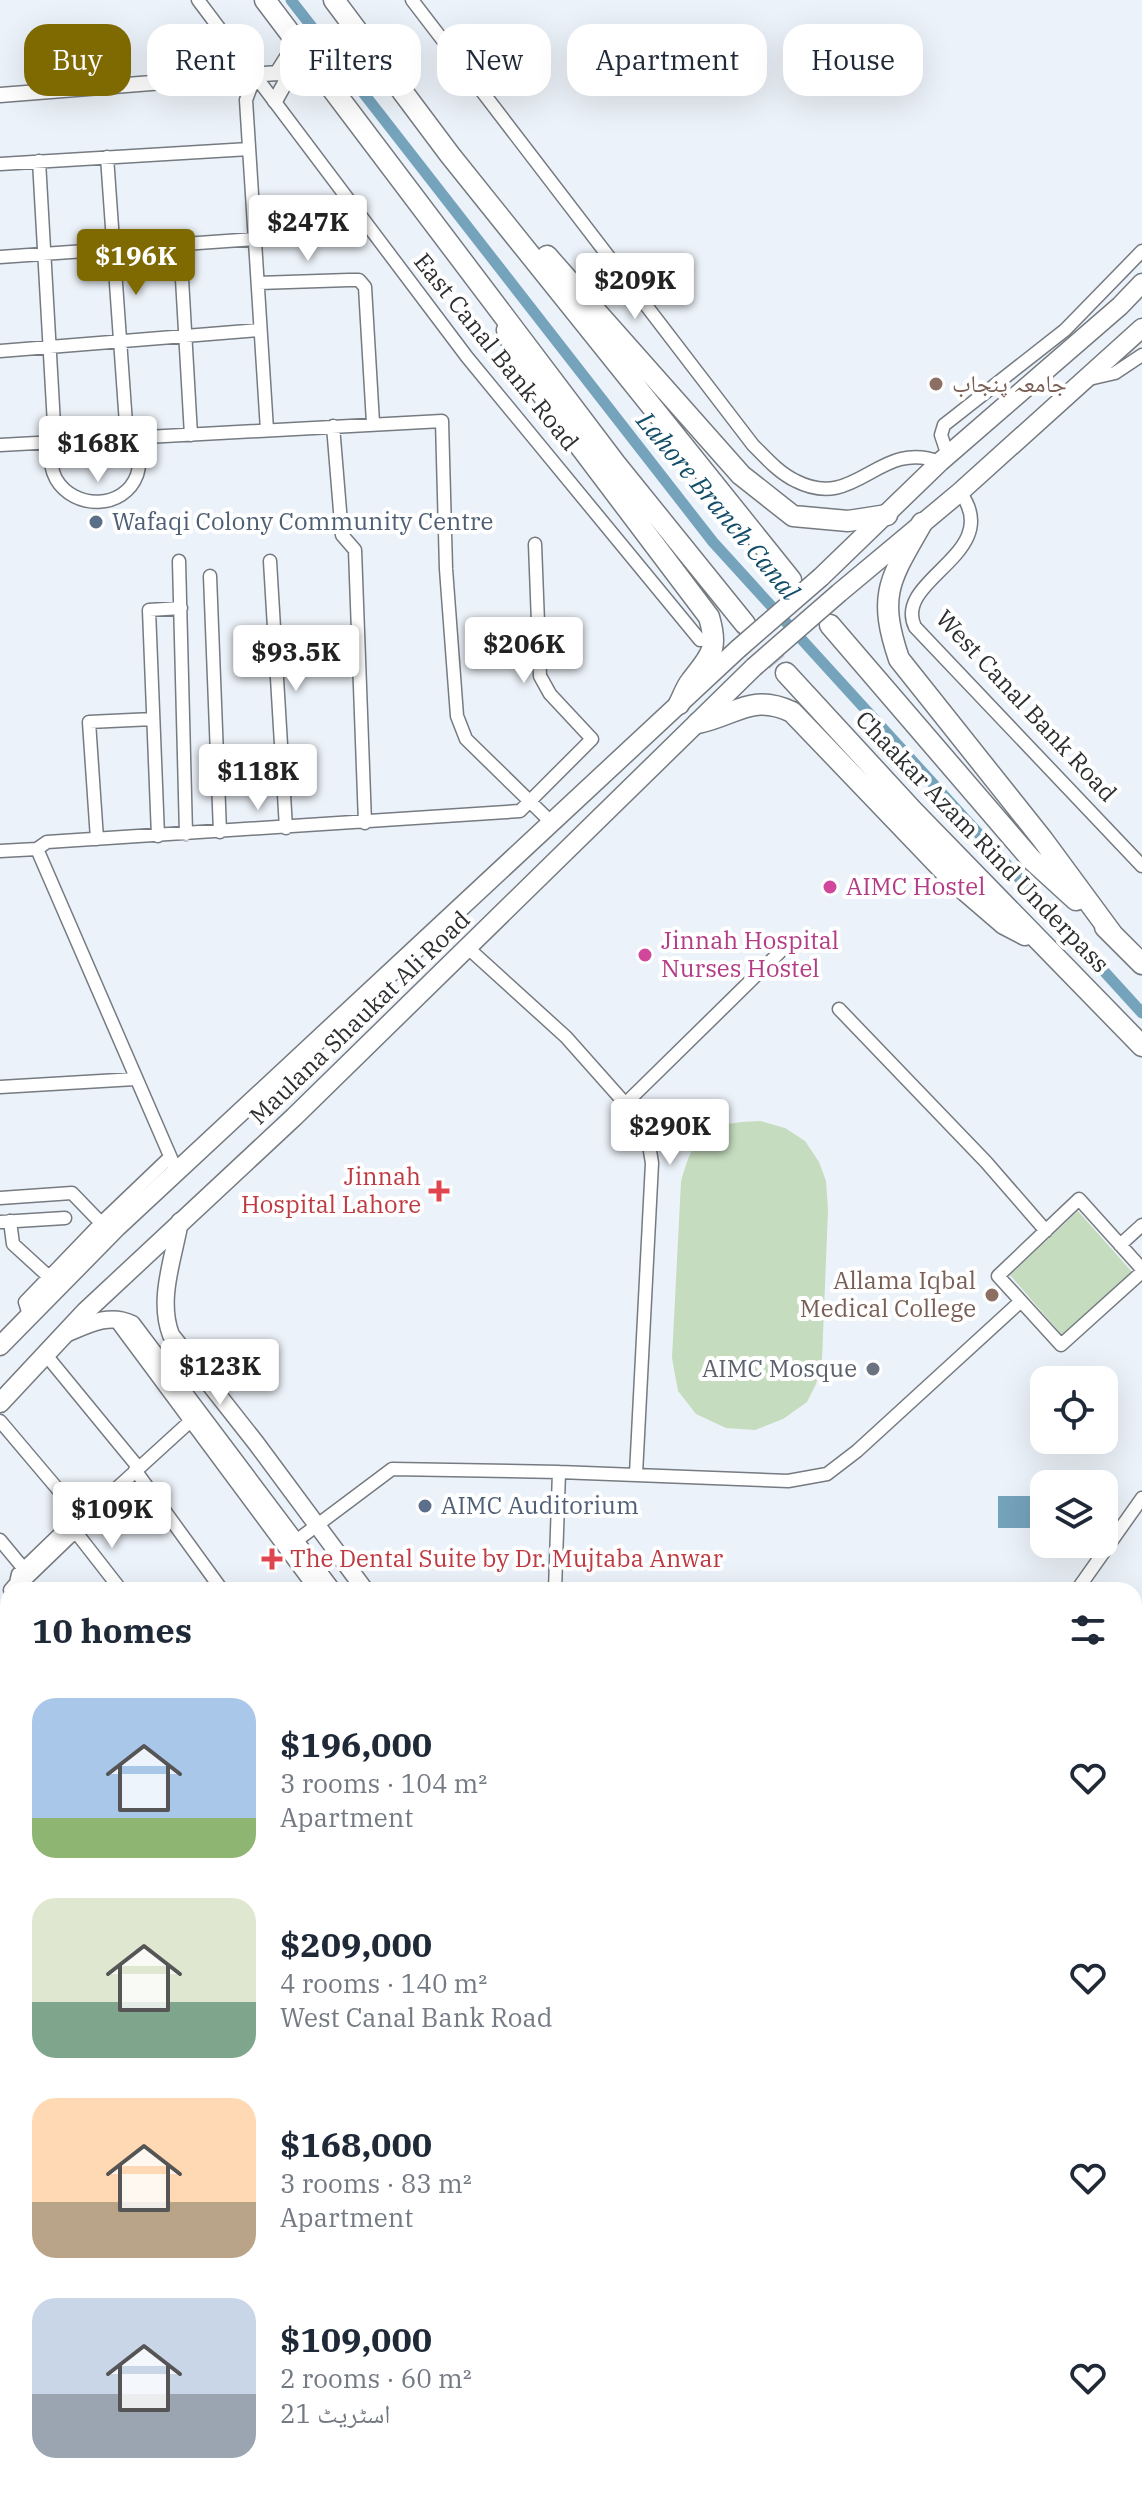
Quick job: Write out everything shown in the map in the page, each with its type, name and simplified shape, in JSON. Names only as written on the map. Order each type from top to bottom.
[{"type":"highway","points":[[265,0],[282,24]]},
{"type":"highway","points":[[334,0],[450,155],[791,580]]},
{"type":"highway","points":[[336,96],[660,521],[745,624]]},
{"type":"highway","points":[[450,155],[560,270],[741,475],[793,516],[848,521],[887,515]]},
{"type":"highway","points":[[501,311],[518,360],[709,617],[713,638],[709,658],[691,681],[679,704]]},
{"type":"highway","points":[[922,523],[895,572],[886,599],[890,634],[899,659],[1043,840],[1113,935]]},
{"type":"highway","points":[[830,625],[1031,859],[1142,964]]},
{"type":"highway","name":"Chaakar Azam Rind Underpass","points":[[786,673],[914,812],[1142,1046]]},
{"type":"highway","points":[[698,723],[720,718],[750,704],[776,705],[792,712],[954,881],[1004,924],[1043,945]]},
{"type":"main road","points":[[887,515],[944,459],[1120,306],[1142,283]]},
{"type":"main road","points":[[922,523],[1141,328]]},
{"type":"main road","name":"Maulana Shaukat Ali Road","points":[[0,1346],[173,1165],[446,924],[738,649],[887,515]]},
{"type":"main road","name":"Maulana Shaukat Ali Road","points":[[0,1403],[86,1311],[294,1117],[754,667],[922,523]]},
{"type":"main road","points":[[446,924],[468,948]]},
{"type":"main road","points":[[180,1221],[167,1297],[166,1318],[171,1335],[359,1582]]},
{"type":"main road","points":[[68,1333],[114,1318],[132,1324],[195,1417],[326,1582]]},
{"type":"street","name":"East Canal Bank Road","points":[[198,0],[217,24]]},
{"type":"street","points":[[412,0],[753,445],[784,474],[807,486],[833,489],[846,486],[899,458],[924,456],[944,459],[941,435],[944,425],[1065,330],[1142,251]]},
{"type":"street","points":[[0,95],[147,84]]},
{"type":"street","points":[[275,101],[280,86]]},
{"type":"street","name":"East Canal Bank Road","points":[[264,87],[467,357],[700,640],[713,638]]},
{"type":"street","points":[[248,96],[267,430]]},
{"type":"street","points":[[0,164],[249,149]]},
{"type":"street","points":[[39,161],[51,465],[57,480],[68,493],[86,501],[103,503],[131,486],[137,473],[122,342],[107,157]]},
{"type":"street","points":[[0,257],[255,239]]},
{"type":"street","points":[[180,244],[191,435]]},
{"type":"street","points":[[258,283],[359,280],[365,287],[373,423]]},
{"type":"street","points":[[0,351],[260,330]]},
{"type":"street","points":[[1086,379],[1115,373],[1142,355]]},
{"type":"street","points":[[0,445],[442,421],[446,569],[457,716],[466,739],[553,824]]},
{"type":"street","points":[[333,426],[342,535],[355,550],[365,823]]},
{"type":"street","name":"West Canal Bank Road","points":[[960,492],[968,503],[971,516],[967,540],[916,599],[911,610],[915,627],[1142,866]]},
{"type":"street","points":[[0,851],[37,849],[47,842],[520,811],[592,739],[550,694],[540,676],[535,544]]},
{"type":"street","points":[[179,561],[186,834]]},
{"type":"street","points":[[270,561],[286,828]]},
{"type":"street","points":[[210,576],[220,832]]},
{"type":"street","points":[[158,836],[149,610],[181,608]]},
{"type":"street","points":[[97,839],[89,722],[153,719]]},
{"type":"street","points":[[30,1318],[25,1302],[48,1276],[101,1223],[173,1165],[37,849]]},
{"type":"street","points":[[625,1104],[785,947]]},
{"type":"street","points":[[468,948],[566,1037],[646,1127],[652,1163],[636,1474]]},
{"type":"street","points":[[839,1009],[986,1162],[1046,1231]]},
{"type":"street","points":[[0,1087],[135,1079]]},
{"type":"street","points":[[0,1198],[72,1193],[101,1223]]},
{"type":"street","points":[[1079,1199],[1120,1245],[1142,1271],[1061,1345],[998,1276],[1079,1199]]},
{"type":"street","points":[[48,1276],[13,1244],[5,1222],[65,1218]]},
{"type":"street","points":[[1120,1245],[1142,1225]]},
{"type":"street","points":[[296,1541],[392,1469],[788,1481],[827,1474],[857,1451],[1021,1301]]},
{"type":"street","points":[[46,1355],[137,1469],[216,1582]]},
{"type":"street","points":[[23,1582],[75,1531],[83,1519],[195,1417],[310,1582]]},
{"type":"street","points":[[0,1421],[83,1519]]},
{"type":"street","points":[[555,1582],[559,1472]]},
{"type":"street","points":[[1083,1582],[1138,1512],[1142,1498]]},
{"type":"street","points":[[16,1582],[18,1574],[74,1520],[83,1519]]},
{"type":"street","points":[[75,1531],[115,1582]]},
{"type":"street","points":[[0,1540],[24,1569]]},
{"type":"green space","points":[[760,1121],[785,1128],[805,1141],[819,1162],[826,1181],[828,1210],[822,1360],[816,1384],[807,1402],[783,1419],[755,1430],[726,1428],[696,1414],[678,1391],[672,1358],[681,1182],[686,1165],[698,1141],[706,1133],[727,1124]]},
{"type":"green space","points":[[1078,1211],[1132,1272],[1062,1335],[1010,1275]]},
{"type":"water","points":[[998,1496],[1030,1496],[1030,1528],[998,1528]]},
{"type":"waterway","name":"Lahore Branch Canal","points":[[291,0],[713,542],[1142,1013]]},
{"type":"tunnel","points":[[745,624],[786,673]]},
{"type":"place","name":"جامعہ پنجاب","points":[[936,384]]},
{"type":"place","name":"Wafaqi Colony Community Centre","points":[[96,522]]},
{"type":"place","name":"AIMC Hostel","points":[[830,887]]},
{"type":"place","name":"Jinnah Hospital Nurses Hostel","points":[[645,955]]},
{"type":"place","name":"Jinnah Hospital Lahore","points":[[439,1191]]},
{"type":"place","name":"Allama Iqbal Medical College","points":[[992,1295]]},
{"type":"place","name":"AIMC Mosque","points":[[873,1369]]},
{"type":"place","name":"AIMC Auditorium","points":[[425,1506]]},
{"type":"place","name":"The Dental Suite by Dr. Mujtaba Anwar","points":[[272,1559]]}]
